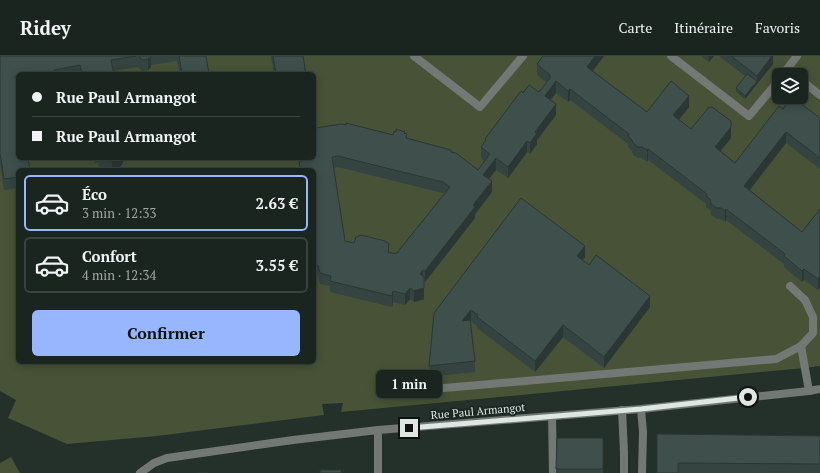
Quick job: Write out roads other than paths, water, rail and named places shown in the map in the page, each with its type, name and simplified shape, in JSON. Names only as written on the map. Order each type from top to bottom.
[{"type":"street","points":[[414,56],[480,107],[522,56]]},
{"type":"street","points":[[671,56],[749,116],[772,88]]},
{"type":"street","points":[[788,68],[797,56]]},
{"type":"street","points":[[808,86],[820,96]]},
{"type":"street","points":[[433,389],[776,359],[801,346],[813,333],[813,317],[805,300],[790,286]]},
{"type":"street","points":[[801,346],[809,391]]},
{"type":"street","name":"Rue Paul Armangot","points":[[141,473],[154,463],[167,458],[293,440],[378,430],[641,409],[809,391],[820,388]]},
{"type":"street","points":[[641,409],[642,473]]},
{"type":"street","points":[[622,410],[624,473]]},
{"type":"street","points":[[552,416],[553,473]]},
{"type":"street","points":[[378,430],[378,473]]}]
